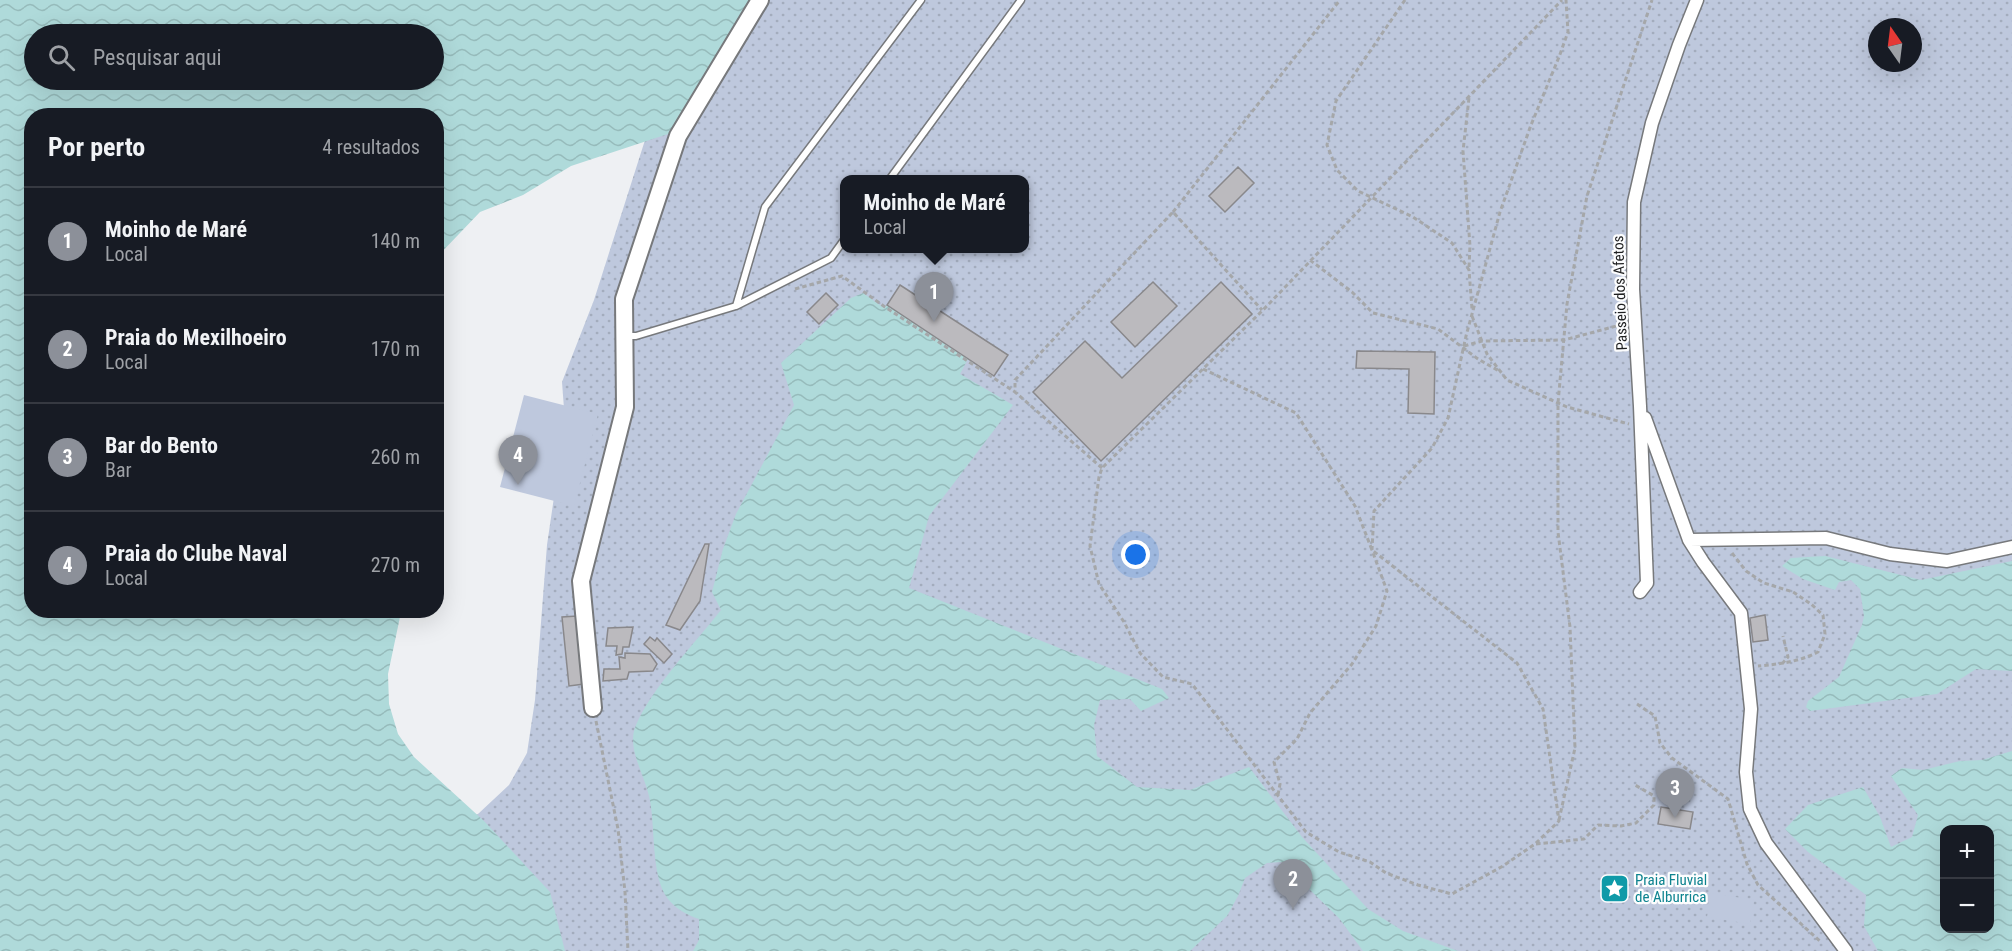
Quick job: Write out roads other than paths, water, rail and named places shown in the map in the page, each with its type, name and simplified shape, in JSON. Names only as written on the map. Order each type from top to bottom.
[{"type":"street","points":[[593,708],[581,581],[625,407],[624,299],[678,136],[760,0]]},
{"type":"street","name":"Passeio dos Afetos","points":[[1641,592],[1647,583],[1633,289],[1634,202],[1652,123],[1697,0]]},
{"type":"street","points":[[1640,406],[1689,540],[1741,613],[1751,709],[1746,772],[1750,809],[1766,843],[1846,951]]},
{"type":"street","points":[[1689,540],[1826,538],[1890,554],[1947,561],[2012,547]]},
{"type":"lane","points":[[736,306],[765,207],[921,0]]},
{"type":"lane","points":[[893,175],[1022,0]]},
{"type":"lane","points":[[624,336],[636,336],[736,306],[831,258],[840,246]]},
{"type":"water","points":[[0,0],[752,0],[674,132],[571,166],[523,195],[480,212],[444,250],[444,108],[24,108],[24,618],[400,618],[388,674],[389,704],[398,734],[414,757],[484,821],[550,892],[565,951],[0,951]]},
{"type":"water","points":[[863,293],[884,308],[887,305],[968,359],[960,374],[1013,405],[929,516],[909,588],[1162,689],[1169,698],[1141,711],[1130,699],[1100,700],[1094,725],[1097,756],[1137,787],[1190,790],[1249,767],[1302,837],[1368,909],[1403,931],[1458,951],[1363,951],[1339,918],[1281,862],[1267,863],[1245,878],[1227,916],[1190,951],[693,951],[699,940],[699,919],[675,906],[662,889],[656,864],[649,796],[634,752],[633,734],[652,696],[721,610],[712,592],[723,549],[736,514],[794,405],[781,363],[851,298]]},
{"type":"water","points":[[1825,556],[1921,580],[2012,561],[2012,671],[1976,669],[1937,694],[1810,711],[1806,707],[1808,701],[1839,677],[1864,616],[1860,589],[1851,580],[1839,582],[1835,590],[1803,579],[1782,566],[1791,558]]},
{"type":"water","points":[[2012,751],[2012,951],[1878,951],[1864,926],[1866,895],[1808,852],[1785,829],[1808,805],[1863,787],[1880,817],[1891,847],[1912,837],[1918,815],[1891,776],[1902,768],[1923,770],[1960,761],[1982,760]]},
{"type":"place","name":"Moinho de Maré","points":[[934,322]]},
{"type":"place","name":"Praia do Clube Naval","points":[[518,485]]},
{"type":"place","name":"Bar do Bento","points":[[1675,818]]},
{"type":"place","name":"Praia Fluvial de Alburrica","points":[[1614,889]]},
{"type":"place","name":"Praia do Mexilhoeiro","points":[[1293,909]]}]
